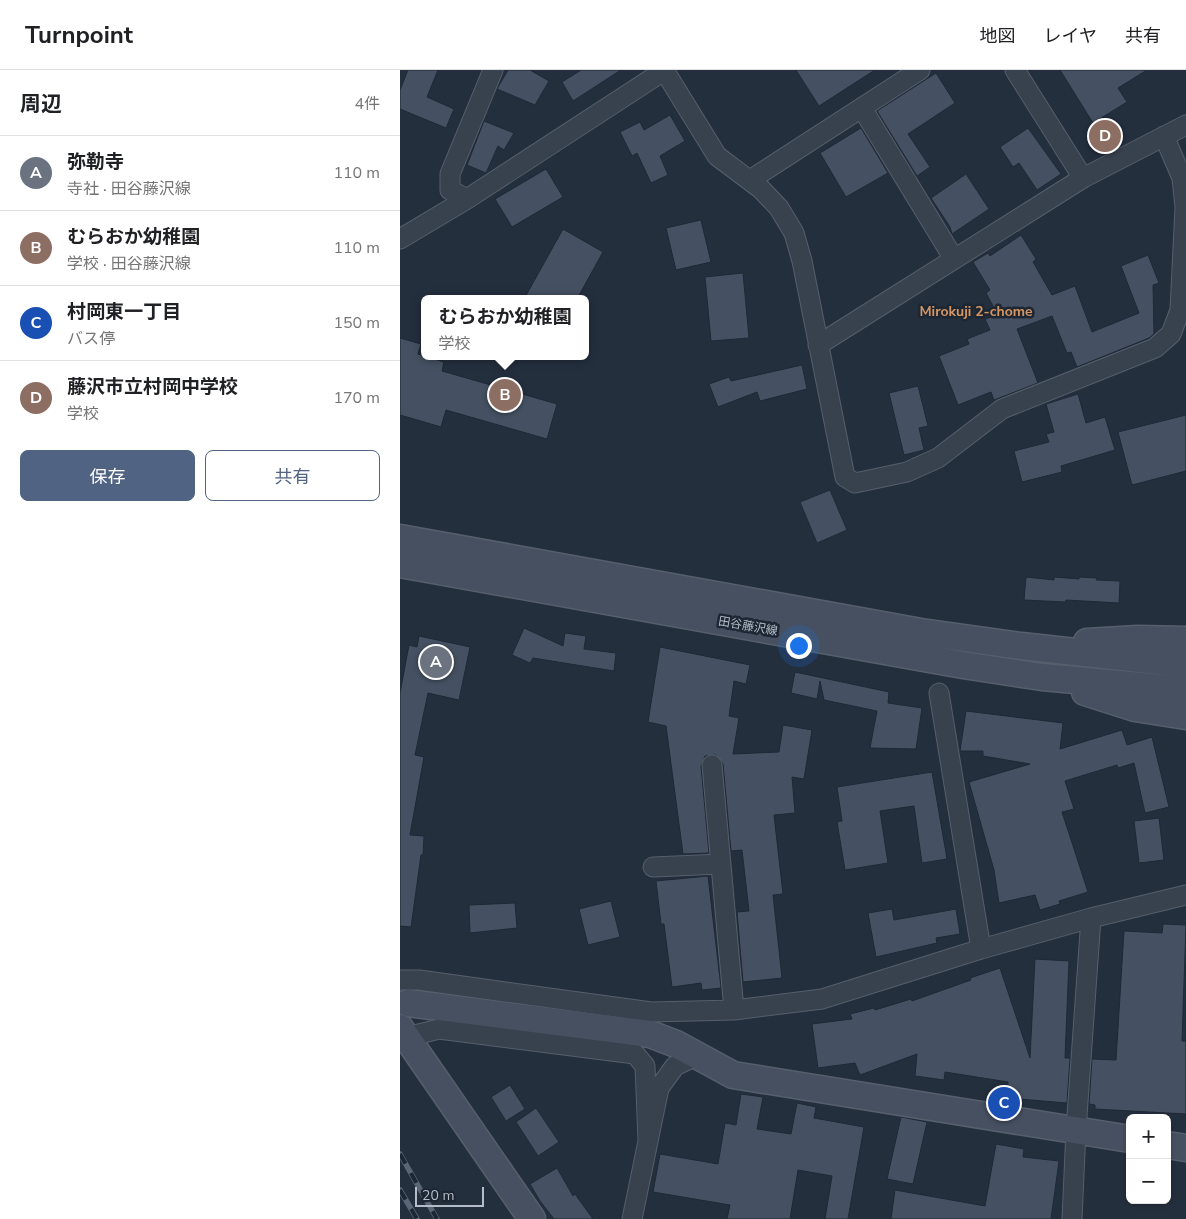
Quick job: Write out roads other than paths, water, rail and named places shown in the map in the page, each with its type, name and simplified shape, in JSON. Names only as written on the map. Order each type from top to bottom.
[{"type":"main road","name":"田谷藤沢線","points":[[400,538],[920,632],[1021,646],[1186,664]]},
{"type":"main road","name":"田谷藤沢線","points":[[400,564],[1042,677],[1186,690]]},
{"type":"main road","points":[[1021,646],[1138,639],[1186,640]]},
{"type":"main road","points":[[1042,677],[1135,708],[1186,716]]},
{"type":"main road","points":[[404,992],[650,1034],[676,1044],[733,1074],[1126,1138]]},
{"type":"main road","points":[[403,1033],[532,1219]]},
{"type":"main road","points":[[1171,1146],[1186,1148]]},
{"type":"street","points":[[467,199],[450,190],[450,174],[493,70]]},
{"type":"street","points":[[400,239],[467,199],[664,70],[717,156],[750,180],[779,208],[794,233],[845,477],[855,483],[907,472],[938,458],[1002,409],[1155,348],[1171,334],[1180,310],[1186,207],[1184,178],[1164,136]]},
{"type":"street","points":[[750,180],[920,70]]},
{"type":"street","points":[[1015,70],[1083,178]]},
{"type":"street","points":[[862,108],[954,259]]},
{"type":"street","points":[[818,344],[1083,178],[1186,124]]},
{"type":"street","points":[[939,693],[981,949]]},
{"type":"street","points":[[712,765],[734,1010]]},
{"type":"street","points":[[653,867],[721,864]]},
{"type":"street","points":[[404,992],[419,980],[651,1012],[734,1010],[822,999],[981,949],[1091,918],[1186,895]]},
{"type":"street","points":[[1072,1219],[1076,1130],[1091,918]]},
{"type":"street","points":[[403,1033],[439,1029],[635,1054],[645,1066],[648,1140]]},
{"type":"street","points":[[632,1219],[659,1088],[675,1066],[696,1056]]},
{"type":"railway","points":[[400,1154],[437,1219]]},
{"type":"railway","points":[[400,1190],[417,1219]]},
{"type":"place","name":"藤沢市立村岡中学校","points":[[1105,136]]},
{"type":"place","name":"むらおか幼稚園","points":[[505,395]]},
{"type":"place","name":"弥勒寺","points":[[436,662]]},
{"type":"place","name":"村岡東一丁目","points":[[1004,1103]]},
{"type":"district","name":"Mirokuji 2-chome","points":[[976,311]]}]
